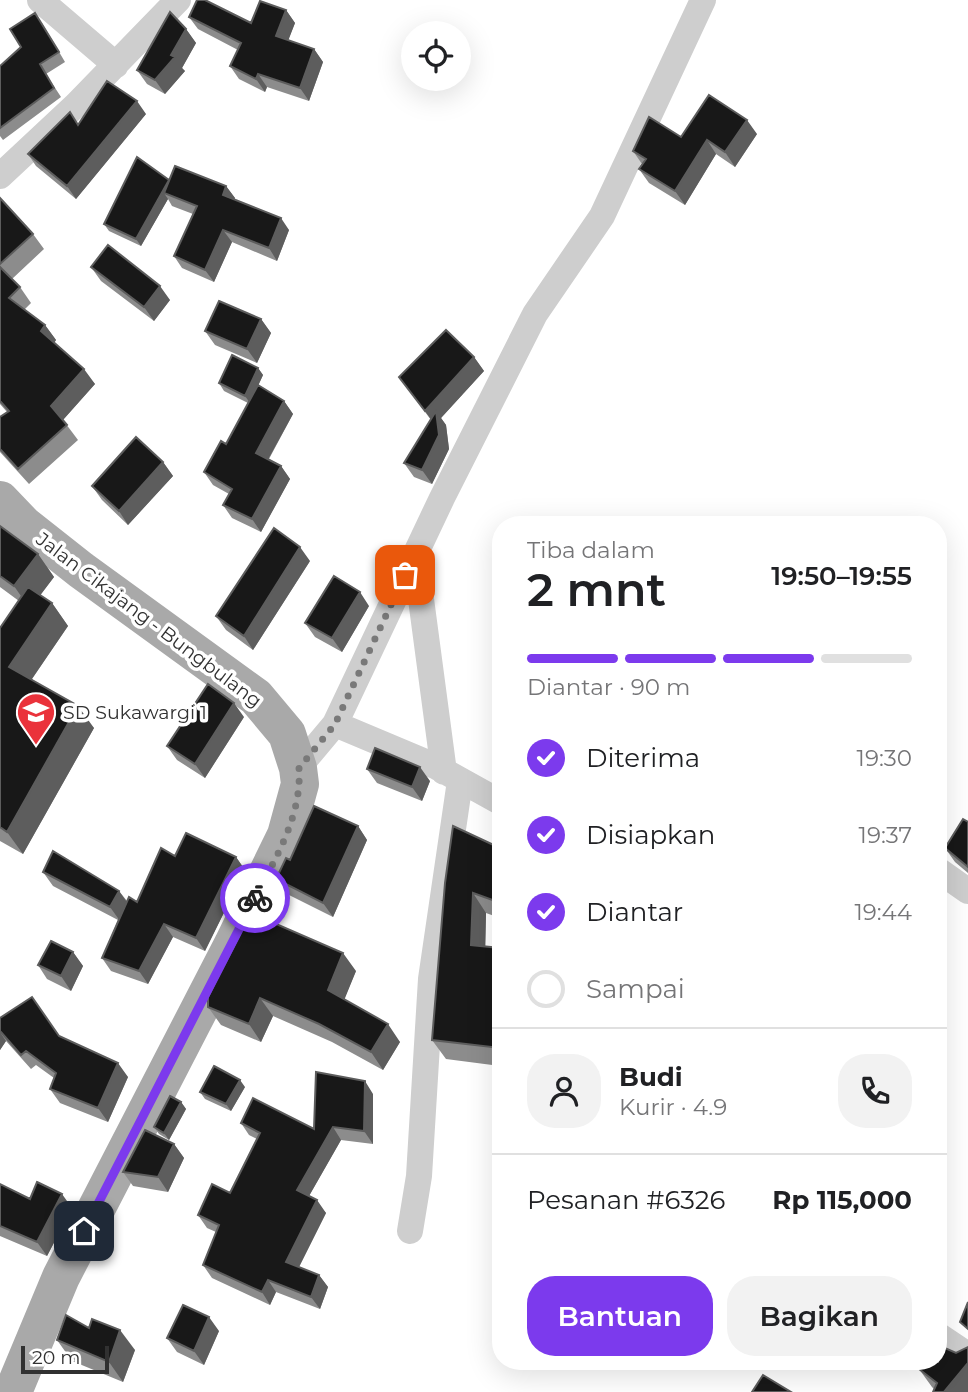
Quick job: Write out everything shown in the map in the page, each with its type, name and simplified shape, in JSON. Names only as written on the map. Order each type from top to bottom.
[{"type":"main road","name":"Jalan Cikajang - Bungbulang","points":[[0,500],[24,525],[81,570],[256,697],[287,734],[299,768],[297,802],[286,835],[233,944],[61,1277],[13,1392]]},
{"type":"street","points":[[40,0],[116,65]]},
{"type":"street","points":[[0,176],[116,65],[178,0]]},
{"type":"street","points":[[299,768],[335,724],[415,554],[535,314],[602,216],[703,0]]},
{"type":"street","points":[[410,1231],[419,1176],[431,979],[452,776],[415,554]]},
{"type":"street","points":[[335,724],[452,776],[492,798]]},
{"type":"street","points":[[947,876],[968,891]]},
{"type":"street","points":[[947,1341],[968,1355]]},
{"type":"building","points":[[197,0],[205,0],[251,23],[260,1],[286,10],[276,36],[314,49],[300,88],[258,74],[256,79],[230,66],[241,43],[189,17]]},
{"type":"building","points":[[170,12],[186,29],[171,55],[175,57],[155,80],[137,70]]},
{"type":"building","points":[[35,13],[59,52],[40,64],[54,88],[0,128],[0,66],[21,47],[10,29]]},
{"type":"building","points":[[107,81],[137,101],[67,186],[28,154],[70,112],[78,125]]},
{"type":"building","points":[[709,95],[747,120],[725,152],[707,140],[675,191],[639,169],[646,159],[633,151],[649,117],[681,137]]},
{"type":"building","points":[[137,157],[169,180],[136,239],[104,224]]},
{"type":"building","points":[[175,166],[226,186],[223,195],[281,218],[269,248],[223,230],[205,270],[174,256],[197,206],[164,193]]},
{"type":"building","points":[[0,198],[33,234],[0,264]]},
{"type":"building","points":[[108,245],[160,286],[144,307],[91,267]]},
{"type":"building","points":[[0,267],[20,287],[9,298],[45,325],[41,331],[84,369],[51,406],[67,425],[18,469],[0,449],[0,417],[9,411],[0,401]]},
{"type":"building","points":[[219,301],[261,319],[247,349],[205,331]]},
{"type":"building","points":[[446,330],[474,357],[425,411],[399,377]]},
{"type":"building","points":[[232,355],[258,368],[245,396],[219,383]]},
{"type":"building","points":[[258,385],[284,401],[256,453],[281,466],[252,519],[223,505],[232,489],[204,472],[221,441],[226,444]]},
{"type":"building","points":[[436,411],[439,435],[422,470],[404,463]]},
{"type":"building","points":[[136,437],[163,462],[119,511],[92,486]]},
{"type":"building","points":[[0,526],[38,554],[14,586],[0,576]]},
{"type":"building","points":[[274,528],[300,547],[244,636],[216,616]]},
{"type":"building","points":[[334,576],[360,592],[332,638],[305,623]]},
{"type":"building","points":[[28,587],[52,603],[9,667],[78,706],[7,832],[0,827],[0,628]]},
{"type":"building","points":[[208,684],[234,703],[195,764],[167,746]]},
{"type":"building","points":[[375,748],[420,767],[412,787],[367,769]]},
{"type":"building","points":[[314,806],[358,826],[323,903],[276,879],[286,858],[290,860]]},
{"type":"building","points":[[963,819],[968,822],[968,867],[947,850],[947,845]]},
{"type":"building","points":[[453,826],[492,844],[492,900],[473,893],[471,945],[492,947],[492,1047],[432,1040],[445,883]]},
{"type":"building","points":[[186,833],[236,857],[196,938],[164,924],[139,971],[102,958],[129,897],[137,902],[161,848],[175,856]]},
{"type":"building","points":[[53,851],[119,891],[110,907],[43,872]]},
{"type":"building","points":[[251,913],[343,953],[328,990],[388,1024],[371,1052],[319,1024],[260,998],[249,1024],[208,1007],[208,997]]},
{"type":"building","points":[[51,941],[73,952],[61,976],[38,965]]},
{"type":"building","points":[[32,997],[59,1036],[118,1063],[98,1108],[50,1089],[56,1073],[26,1051],[21,1055],[0,1031],[0,1018]]},
{"type":"building","points":[[214,1066],[240,1080],[226,1104],[200,1092]]},
{"type":"building","points":[[316,1072],[365,1081],[364,1131],[333,1127],[297,1190],[317,1200],[286,1262],[319,1275],[311,1297],[268,1280],[262,1292],[203,1265],[219,1225],[198,1215],[212,1184],[230,1193],[260,1133],[241,1123],[253,1098],[314,1129]]},
{"type":"building","points":[[170,1096],[181,1102],[164,1133],[154,1127]]},
{"type":"building","points":[[145,1130],[174,1144],[158,1177],[123,1172]]},
{"type":"building","points":[[37,1182],[62,1194],[37,1242],[0,1226],[0,1184],[30,1199]]},
{"type":"building","points":[[968,1302],[968,1329],[960,1322]]},
{"type":"building","points":[[183,1305],[209,1317],[194,1351],[167,1338]]},
{"type":"building","points":[[66,1315],[89,1328],[92,1319],[120,1330],[109,1362],[57,1340]]},
{"type":"building","points":[[968,1347],[968,1363],[944,1392],[933,1392],[937,1383],[920,1370],[947,1370],[947,1349],[956,1353]]},
{"type":"building","points":[[763,1375],[791,1392],[752,1392]]},
{"type":"way so far","points":[[255,898],[293,817],[300,784],[299,768],[335,724],[405,575]]},
{"type":"place","name":"SD Sukawargi 1","points":[[36,746]]},
{"type":"route","points":[[84,1231],[255,898]]}]
